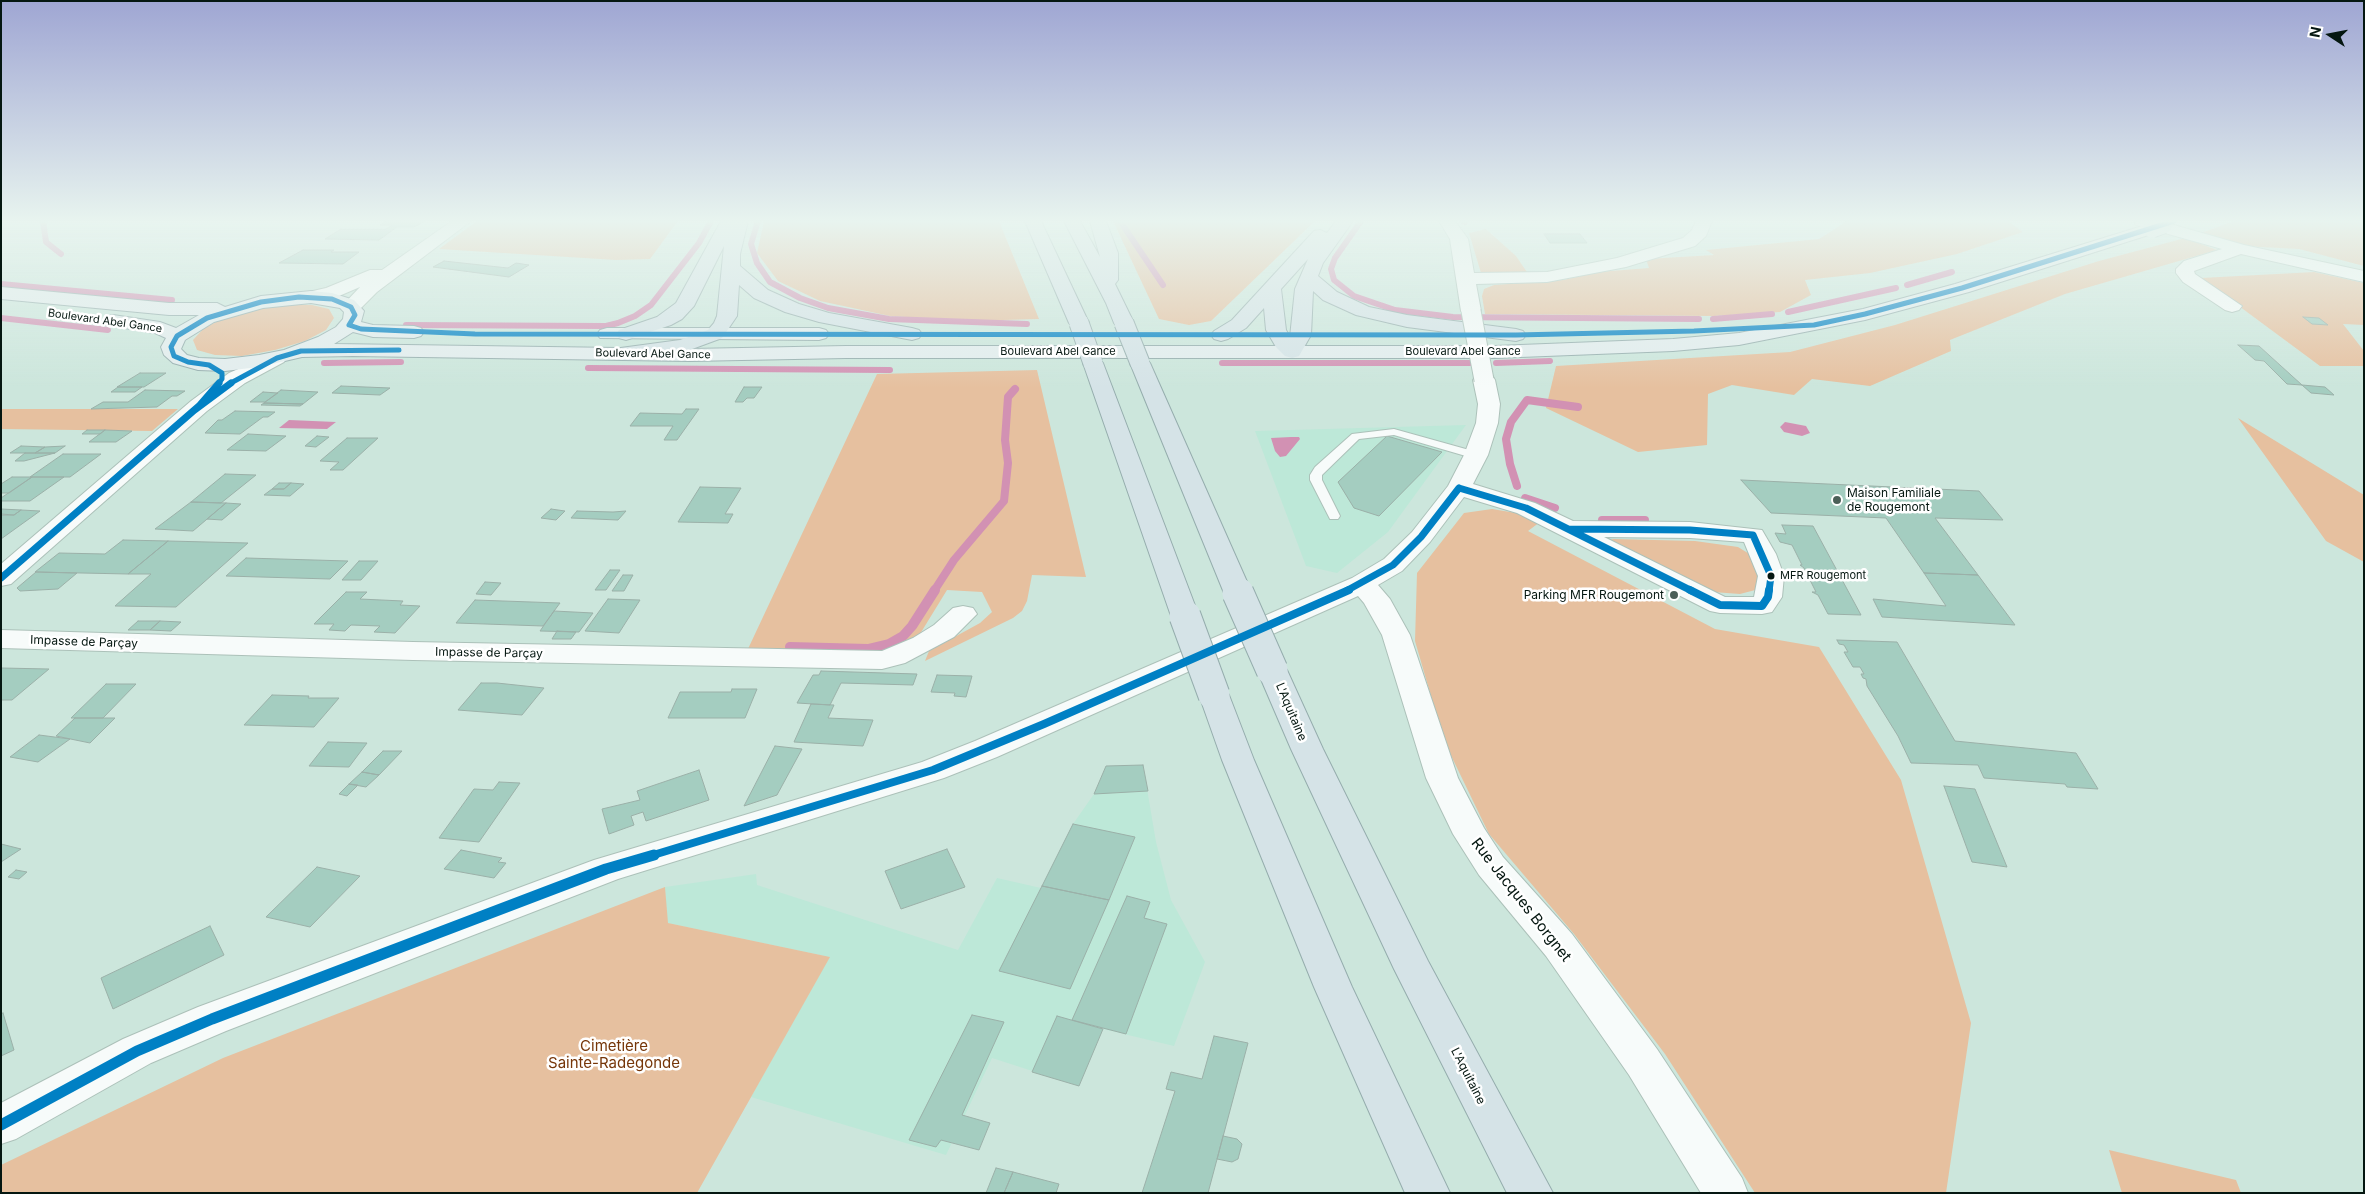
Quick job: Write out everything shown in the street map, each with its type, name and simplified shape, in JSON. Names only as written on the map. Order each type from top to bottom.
[{"type":"highway","points":[[623,344],[675,315],[684,306],[700,277]]},
{"type":"highway","points":[[623,344],[684,346],[715,334],[723,325],[727,316],[730,277]]},
{"type":"highway","points":[[741,277],[761,294],[792,308],[826,318],[912,334]]},
{"type":"highway","points":[[1059,277],[1079,323],[1241,768],[1333,987],[1428,1193]]},
{"type":"highway","name":"L'Aquitaine","points":[[1101,277],[1124,323],[1238,593],[1307,749],[1413,969],[1531,1193]]},
{"type":"highway","points":[[1108,277],[1108,289]]},
{"type":"highway","points":[[1221,335],[1239,324],[1281,277]]},
{"type":"highway","points":[[1271,287],[1278,335],[1296,344],[1304,289],[1308,277],[1330,296],[1362,311],[1407,321],[1516,335]]},
{"type":"main road","name":"Boulevard Abel Gance","points":[[1296,344],[1495,352],[1634,347],[1739,339],[1814,324],[1962,288],[1996,277]]},
{"type":"main road","name":"Boulevard Abel Gance","points":[[1,293],[185,310],[236,308],[274,300],[311,297],[340,301],[350,316],[373,331],[623,344],[698,355],[1296,344],[1516,335],[1670,332],[1814,324]]},
{"type":"main road","name":"Boulevard Abel Gance","points":[[1,308],[151,326],[176,336]]},
{"type":"main road","points":[[236,308],[194,324],[176,336],[171,347],[174,356],[188,362],[209,365],[242,364],[277,358],[301,351],[335,336],[350,316]]},
{"type":"main road","name":"Boulevard Abel Gance","points":[[715,334],[1278,335]]},
{"type":"main road","name":"Boulevard Abel Gance","points":[[301,351],[623,344]]},
{"type":"street","points":[[311,297],[347,286],[368,277]]},
{"type":"street","points":[[350,316],[370,288],[385,277]]},
{"type":"street","points":[[1,1126],[137,1051],[212,1019],[606,869],[933,770],[995,746],[1362,584],[1393,565],[1421,537],[1459,488],[1476,454],[1487,423],[1489,404],[1466,279],[1548,277]]},
{"type":"street","points":[[2189,277],[2195,283],[2232,306]]},
{"type":"street","points":[[1,578],[199,406],[237,378],[277,358]]},
{"type":"street","points":[[199,406],[222,379],[222,374],[209,365]]},
{"type":"street","points":[[1459,488],[1526,508],[1720,605],[1762,606],[1768,597],[1771,576],[1764,554],[1753,535],[1690,530],[1569,528]]},
{"type":"street","name":"Rue Jacques Borgnet","points":[[1362,584],[1376,599],[1396,635],[1442,778],[1470,834],[1491,866],[1559,945],[1643,1062],[1726,1193]]},
{"type":"street","name":"Impasse de Parçay","points":[[1,639],[423,652],[882,660],[895,657],[923,644],[944,631],[963,614]]},
{"type":"lane","points":[[1334,516],[1316,480],[1316,475],[1356,436],[1394,432],[1476,454]]},
{"type":"shaded area","points":[[289,420],[336,422],[327,429],[279,428]]},
{"type":"shaded area","points":[[1785,422],[1806,426],[1810,433],[1802,436],[1784,432],[1780,427]]},
{"type":"shaded area","points":[[1466,425],[1388,532],[1337,573],[1306,566],[1255,431]]},
{"type":"shaded area","points":[[1299,437],[1300,439],[1286,456],[1280,457],[1275,451],[1271,438]]},
{"type":"shaded area","points":[[1143,765],[1156,842],[1171,900],[1205,962],[1174,1046],[1103,1029],[1079,1086],[992,1058],[946,1155],[751,1097],[829,957],[667,923],[665,887],[756,874],[757,885],[958,950],[997,878],[1041,888],[1073,824],[1094,794],[1106,766]]},
{"type":"green space","points":[[775,277],[1022,277],[1039,319],[969,321],[890,316],[820,301],[778,281]]},
{"type":"green space","points":[[1139,277],[1257,277],[1211,321],[1189,325],[1159,319]]},
{"type":"green space","points":[[1577,277],[1835,277],[1805,280],[1811,295],[1780,312],[1714,316],[1485,314],[1482,296],[1484,289],[1494,285],[1563,280]]},
{"type":"green space","points":[[2049,277],[2125,277],[2065,294],[1950,340],[1951,351],[1870,386],[1812,379],[1794,395],[1732,385],[1708,394],[1707,445],[1638,452],[1546,408],[1556,366],[1790,352],[1895,325]]},
{"type":"green space","points":[[2335,277],[2364,283],[2364,325],[2343,324],[2364,351],[2364,366],[2320,366],[2201,278]]},
{"type":"green space","points":[[286,304],[312,305],[329,309],[334,318],[326,330],[305,341],[275,350],[242,356],[215,355],[197,350],[193,340],[204,328],[226,317],[255,309]]},
{"type":"green space","points":[[1037,370],[1086,577],[1032,575],[1027,601],[1022,611],[1013,618],[925,661],[929,651],[980,623],[992,612],[982,592],[947,590],[920,634],[873,656],[747,651],[877,374]]},
{"type":"green space","points":[[1,409],[178,409],[152,431],[1,429]]},
{"type":"green space","points":[[2238,418],[2364,495],[2364,562],[2326,541]]},
{"type":"green space","points":[[1492,509],[1516,513],[1540,522],[1528,531],[1715,629],[1819,647],[1901,780],[1971,1023],[1946,1193],[1755,1193],[1665,1054],[1574,934],[1489,834],[1444,741],[1415,641],[1417,573],[1464,513]]},
{"type":"green space","points":[[1606,540],[1695,541],[1738,547],[1751,555],[1756,562],[1759,589],[1740,594],[1713,592]]},
{"type":"green space","name":"Cimetière Sainte-Radegonde","points":[[665,887],[668,923],[830,957],[697,1193],[1,1193],[1,1165],[223,1058]]},
{"type":"green space","points":[[2109,1150],[2236,1180],[2241,1193],[2122,1193]]},
{"type":"building","points":[[2303,317],[2319,318],[2328,325],[2312,324]]},
{"type":"building","points":[[2238,345],[2259,346],[2302,385],[2287,384],[2264,361],[2255,360]]},
{"type":"building","points":[[140,373],[166,373],[144,387],[117,387]]},
{"type":"building","points":[[2302,385],[2325,387],[2334,395],[2311,393]]},
{"type":"building","points":[[341,386],[390,388],[380,395],[332,393]]},
{"type":"building","points":[[118,387],[142,387],[135,392],[111,392]]},
{"type":"building","points":[[744,387],[762,387],[754,398],[747,398],[743,402],[735,402]]},
{"type":"building","points":[[145,390],[185,391],[177,396],[172,396],[157,407],[91,409],[103,402],[128,402]]},
{"type":"building","points":[[281,390],[318,392],[303,404],[264,403]]},
{"type":"building","points":[[263,392],[278,393],[265,402],[250,402]]},
{"type":"building","points":[[264,403],[303,404],[300,406],[261,405]]},
{"type":"building","points":[[686,409],[699,409],[677,440],[664,440],[673,426],[630,426],[640,413],[682,414]]},
{"type":"building","points":[[235,411],[275,412],[268,417],[263,417],[240,434],[205,433],[218,420],[222,420]]},
{"type":"building","points":[[87,430],[105,430],[100,434],[82,434]]},
{"type":"building","points":[[105,430],[132,431],[116,442],[89,442]]},
{"type":"building","points":[[248,434],[286,436],[266,451],[227,450]]},
{"type":"building","points":[[317,436],[329,437],[316,447],[305,446]]},
{"type":"building","points":[[1387,436],[1442,452],[1379,516],[1354,508],[1338,482]]},
{"type":"building","points":[[347,438],[378,438],[343,470],[330,470],[339,462],[320,461]]},
{"type":"building","points":[[21,446],[45,447],[35,453],[10,453]]},
{"type":"building","points":[[65,446],[55,453],[35,453],[45,447]]},
{"type":"building","points":[[25,453],[55,453],[24,461],[15,461]]},
{"type":"building","points":[[63,454],[101,454],[70,477],[30,477]]},
{"type":"building","points":[[225,474],[256,475],[221,503],[191,502]]},
{"type":"building","points":[[12,477],[32,477],[9,493],[1,493],[1,484]]},
{"type":"building","points":[[32,477],[64,477],[30,501],[1,501],[1,498]]},
{"type":"building","points":[[1741,480],[1979,491],[2003,520],[1935,518],[1978,575],[1924,573],[1886,518],[1771,513]]},
{"type":"building","points":[[279,483],[291,483],[284,489],[272,489]]},
{"type":"building","points":[[291,483],[304,484],[290,496],[264,495],[272,489],[284,489]]},
{"type":"building","points":[[700,487],[741,488],[725,514],[733,514],[728,523],[678,522]]},
{"type":"building","points":[[191,502],[226,503],[193,531],[155,529]]},
{"type":"building","points":[[226,503],[241,504],[222,520],[207,519]]},
{"type":"building","points":[[1,509],[21,510],[14,515],[1,514]]},
{"type":"building","points":[[551,509],[565,511],[556,520],[541,518]]},
{"type":"building","points":[[21,510],[40,511],[1,539],[1,515],[14,515]]},
{"type":"building","points":[[577,511],[626,511],[618,520],[571,518]]},
{"type":"building","points":[[1782,525],[1813,526],[1861,615],[1828,614],[1818,595],[1812,592],[1816,592],[1804,568],[1800,565],[1802,565],[1792,545],[1780,542],[1775,533],[1786,534]]},
{"type":"building","points":[[123,540],[168,541],[128,574],[35,572],[59,553],[105,554]]},
{"type":"building","points":[[168,541],[248,543],[176,607],[115,606],[151,574],[128,574]]},
{"type":"building","points":[[246,558],[348,561],[330,579],[226,576]]},
{"type":"building","points":[[359,561],[378,561],[361,580],[342,580]]},
{"type":"building","points":[[610,570],[620,570],[606,590],[595,590]]},
{"type":"building","points":[[36,572],[77,573],[58,589],[20,591],[17,588]]},
{"type":"building","points":[[1924,573],[1978,575],[2015,625],[1882,617],[1873,599],[1946,606]]},
{"type":"building","points":[[623,575],[633,575],[624,591],[612,591]]},
{"type":"building","points":[[485,582],[501,583],[491,595],[476,594]]},
{"type":"building","points":[[346,592],[367,592],[360,599],[403,601],[400,605],[420,606],[395,633],[374,632],[380,626],[351,625],[345,631],[329,630],[334,624],[314,624]]},
{"type":"building","points":[[608,599],[640,600],[619,633],[585,631]]},
{"type":"building","points":[[475,600],[560,603],[543,626],[456,623]]},
{"type":"building","points":[[554,611],[593,613],[579,632],[540,631]]},
{"type":"building","points":[[138,621],[160,621],[150,630],[128,630]]},
{"type":"building","points":[[160,621],[181,622],[171,631],[150,630]]},
{"type":"building","points":[[557,631],[576,632],[571,639],[552,639]]},
{"type":"building","points":[[1837,640],[1897,642],[1955,741],[2076,753],[2098,789],[2067,787],[2065,784],[1984,778],[1978,765],[1911,763],[1898,736],[1867,686],[1860,667],[1853,667],[1844,652],[1848,652],[1844,645],[1839,644]]},
{"type":"building","points":[[1,668],[49,669],[12,700],[1,700]]},
{"type":"building","points":[[821,671],[917,674],[913,685],[841,683],[830,705],[797,703],[813,675],[819,675]]},
{"type":"building","points":[[937,675],[972,676],[966,697],[954,696],[955,693],[931,692]]},
{"type":"building","points":[[481,683],[544,688],[522,715],[458,710]]},
{"type":"building","points":[[106,684],[136,684],[103,718],[71,718]]},
{"type":"building","points":[[732,689],[757,689],[745,718],[668,718],[680,692],[731,692]]},
{"type":"building","points":[[272,695],[339,698],[314,727],[244,725]]},
{"type":"building","points":[[811,704],[834,705],[828,718],[873,720],[863,746],[794,742]]},
{"type":"building","points":[[75,718],[115,718],[90,743],[56,736]]},
{"type":"building","points":[[39,735],[70,739],[38,762],[10,757]]},
{"type":"building","points":[[328,742],[367,743],[349,767],[309,766]]},
{"type":"building","points":[[775,746],[802,749],[777,795],[744,806]]},
{"type":"building","points":[[383,751],[402,751],[379,775],[362,772]]},
{"type":"building","points":[[1143,765],[1148,791],[1094,794],[1106,766]]},
{"type":"building","points":[[699,770],[709,800],[646,821],[643,812],[631,816],[634,825],[609,834],[602,809],[640,800],[637,791]]},
{"type":"building","points":[[362,772],[379,775],[366,787],[349,784]]},
{"type":"building","points":[[499,782],[520,783],[479,842],[439,838],[474,789],[493,790]]},
{"type":"building","points":[[349,784],[358,785],[347,796],[339,794]]},
{"type":"building","points":[[1944,786],[1975,789],[2007,867],[1972,862]]},
{"type":"building","points":[[1073,824],[1135,837],[1109,900],[1042,886]]},
{"type":"building","points":[[1,844],[21,849],[1,862]]},
{"type":"building","points":[[947,849],[965,887],[901,909],[885,871]]},
{"type":"building","points":[[461,850],[502,858],[498,862],[506,863],[494,878],[444,869]]},
{"type":"building","points":[[317,867],[360,876],[310,927],[266,917]]},
{"type":"building","points":[[16,870],[27,872],[19,879],[8,877]]},
{"type":"building","points":[[1042,886],[1109,900],[1070,989],[999,971]]},
{"type":"building","points":[[1127,896],[1150,902],[1144,918],[1167,924],[1126,1034],[1072,1020]]},
{"type":"building","points":[[210,926],[224,955],[113,1009],[101,978]]},
{"type":"building","points":[[3,1013],[14,1050],[1,1056],[1,1014]]},
{"type":"building","points":[[972,1015],[1004,1022],[962,1115],[990,1123],[979,1150],[941,1140],[936,1147],[909,1140]]},
{"type":"building","points":[[1057,1016],[1103,1029],[1079,1086],[1032,1072]]},
{"type":"building","points":[[1214,1036],[1248,1043],[1208,1193],[1142,1193],[1175,1091],[1166,1089],[1171,1072],[1202,1079]]},
{"type":"building","points":[[1223,1136],[1237,1139],[1242,1144],[1238,1159],[1232,1162],[1217,1159]]},
{"type":"building","points":[[996,1168],[1013,1172],[1004,1193],[986,1193]]},
{"type":"building","points":[[1013,1172],[1059,1184],[1056,1193],[1004,1193]]},
{"type":"waterway","points":[[406,325],[606,326],[635,316],[651,305],[673,277]]},
{"type":"waterway","points":[[766,277],[770,282],[800,298],[828,308],[889,319],[1027,324]]},
{"type":"waterway","points":[[1157,277],[1163,285]]},
{"type":"waterway","points":[[1333,277],[1334,280],[1354,296],[1395,310],[1453,317],[1699,319]]},
{"type":"waterway","points":[[1907,285],[1936,277]]},
{"type":"waterway","points":[[1,284],[172,300]]},
{"type":"waterway","points":[[1788,312],[1896,288]]},
{"type":"waterway","points":[[1713,319],[1772,314]]},
{"type":"waterway","points":[[1,318],[108,330]]},
{"type":"waterway","points":[[1496,363],[1550,361]]},
{"type":"waterway","points":[[324,363],[401,362]]},
{"type":"waterway","points":[[1222,363],[1470,363]]},
{"type":"waterway","points":[[588,368],[890,370]]},
{"type":"waterway","points":[[934,591],[954,560],[1004,501],[1008,463],[1005,440],[1008,397],[1015,389]]},
{"type":"waterway","points":[[1517,486],[1510,464],[1506,439],[1511,422],[1527,400],[1578,407]]},
{"type":"waterway","points":[[1525,498],[1555,508]]},
{"type":"waterway","points":[[1602,520],[1645,520]]},
{"type":"waterway","points":[[790,647],[868,649],[889,644],[903,636],[912,626],[935,590]]},
{"type":"transit line","points":[[1,578],[199,406],[222,379],[222,373],[209,365],[188,362],[174,356],[171,347],[177,336],[207,318],[261,302],[299,297],[332,299],[351,307],[355,315],[349,325],[361,329],[475,334],[1516,335],[1694,331],[1814,325],[1865,314],[1998,277]]},
{"type":"transit line","points":[[192,412],[237,378],[277,358],[301,351],[399,350]]},
{"type":"transit line","points":[[1459,488],[1526,508],[1720,605],[1762,606],[1768,597],[1771,576],[1753,535],[1690,530],[1569,529]]},
{"type":"transit line","points":[[1,1125],[137,1051],[212,1019],[606,869],[883,787],[933,770],[1044,724],[1362,584],[1393,565],[1421,537],[1459,488]]},
{"type":"place","name":"Maison Familiale de Rougemont","points":[[1837,500]]},
{"type":"place","name":"MFR Rougemont","points":[[1771,576]]},
{"type":"place","name":"Parking MFR Rougemont","points":[[1674,595]]}]
